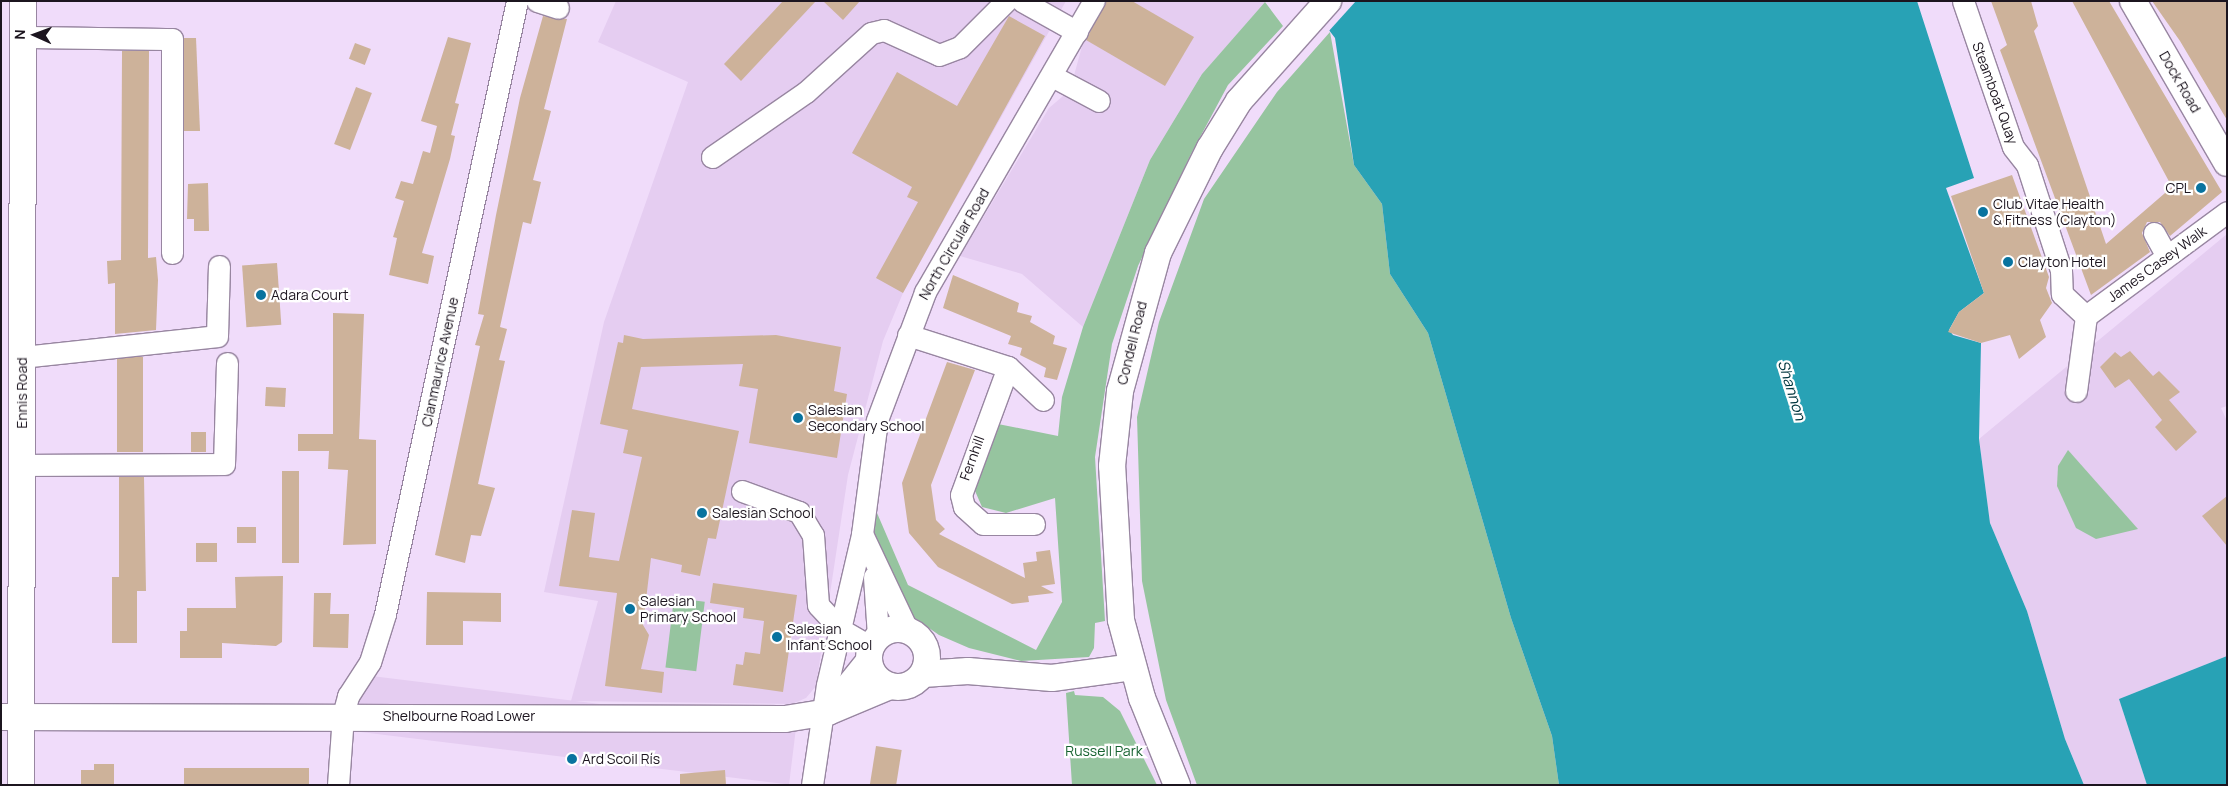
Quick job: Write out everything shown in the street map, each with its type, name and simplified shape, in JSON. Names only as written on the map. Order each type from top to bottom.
[{"type":"main road","name":"Ennis Road","points":[[21,785],[11,717],[22,465],[23,1]]},
{"type":"main road","name":"Condell Road","points":[[1177,785],[1132,667],[1114,556],[1112,466],[1120,391],[1134,326],[1158,253],[1210,148],[1239,101],[1278,53],[1328,1]]},
{"type":"main road","name":"Dock Road","points":[[2133,1],[2227,163]]},
{"type":"main road","points":[[825,713],[887,631],[907,630],[920,638],[925,663],[968,671],[1052,678],[1132,667]]},
{"type":"main road","points":[[873,648],[876,677],[890,686]]},
{"type":"main road","name":"Shelbourne Road Lower","points":[[11,717],[343,715],[784,719],[825,713],[890,686],[908,686],[925,663]]},
{"type":"street","name":"Clanmaurice Avenue","points":[[343,715],[348,696],[370,662],[386,614],[517,1]]},
{"type":"street","points":[[537,1],[558,8]]},
{"type":"street","points":[[712,157],[806,92],[871,33],[884,30],[940,55],[960,47],[1006,1]]},
{"type":"street","points":[[1022,1],[1077,32]]},
{"type":"street","name":"North Circular Road","points":[[907,630],[873,564],[862,534],[877,420],[925,292],[1094,1]]},
{"type":"street","name":"Steamboat Quay","points":[[1963,1],[2013,147],[2027,165],[2061,270],[2062,294],[2086,316]]},
{"type":"street","points":[[23,38],[172,39],[172,253]]},
{"type":"street","points":[[1052,76],[1099,101]]},
{"type":"street","name":"James Casey Walk","points":[[2086,316],[2227,212]]},
{"type":"street","points":[[2154,233],[2168,256]]},
{"type":"street","points":[[22,357],[217,336],[219,266]]},
{"type":"street","points":[[2076,391],[2086,316]]},
{"type":"street","points":[[908,335],[1008,367],[1043,400]]},
{"type":"street","points":[[22,465],[224,464],[227,363]]},
{"type":"street","name":"Fernhill","points":[[1008,367],[961,495],[964,507],[983,524],[1034,524]]},
{"type":"street","points":[[742,492],[799,512],[813,535],[818,605],[840,629],[873,648]]},
{"type":"street","points":[[812,785],[840,629],[862,534]]},
{"type":"street","name":"North Circular Road","points":[[873,564],[873,648]]},
{"type":"street","points":[[338,785],[343,715]]},
{"type":"shaded area","points":[[616,1],[1066,1],[903,293],[883,341],[848,475],[816,686],[806,698],[792,704],[571,701],[598,601],[544,592],[604,322],[688,82],[598,42]]},
{"type":"shaded area","points":[[1106,1],[1265,2],[1202,74],[1150,160],[1083,327],[1022,274],[960,256],[1049,108],[1070,90],[1084,39]]},
{"type":"shaded area","points":[[2227,234],[2227,406],[2221,408],[2227,421],[2227,656],[2119,699],[2147,785],[2084,785],[2065,739],[2027,611],[1990,523],[1979,439]]},
{"type":"shaded area","points":[[357,674],[796,728],[789,785],[350,731]]},
{"type":"green space","points":[[1265,2],[1283,26],[1228,85],[1191,154],[1138,266],[1112,344],[1095,457],[1105,621],[1095,623],[1094,648],[1089,657],[1021,661],[969,648],[939,635],[909,614],[864,514],[868,492],[908,585],[1036,650],[1062,602],[1055,498],[1006,513],[982,507],[972,484],[993,423],[1058,436],[1062,397],[1083,327],[1150,160],[1202,74]]},
{"type":"green space","points":[[1330,32],[1354,165],[1382,204],[1390,274],[1428,333],[1511,618],[1552,736],[1559,785],[1197,785],[1166,700],[1142,581],[1137,417],[1159,322],[1204,199],[1277,92]]},
{"type":"green space","points":[[2068,450],[2138,529],[2096,539],[2076,528],[2057,486],[2058,466]]},
{"type":"green space","points":[[674,598],[705,602],[696,671],[665,667]]},
{"type":"green space","name":"Russell Park","points":[[1074,691],[1075,695],[1103,697],[1120,711],[1157,785],[1072,785],[1066,693]]},
{"type":"water","name":"Shannon","points":[[1307,1],[1917,1],[1974,178],[1946,188],[1984,293],[1959,312],[1949,330],[1953,335],[1981,343],[1979,439],[1990,523],[2027,611],[2065,739],[2084,785],[1559,785],[1552,736],[1511,618],[1428,333],[1390,274],[1382,204],[1354,165],[1335,38]]},
{"type":"water","points":[[2227,656],[2227,785],[2147,785],[2119,699]]},
{"type":"pier","points":[[1305,1],[1356,1],[1328,32]]},
{"type":"building","points":[[783,1],[816,1],[741,81],[724,64]]},
{"type":"building","points":[[823,1],[860,1],[843,20]]},
{"type":"building","points":[[1106,1],[1132,1],[1194,37],[1165,86],[1086,40]]},
{"type":"building","points":[[1991,1],[2031,1],[2038,26],[2034,31],[2106,244],[2172,187],[2072,1],[2109,1],[2222,192],[2170,236],[2160,222],[2147,222],[2142,233],[2150,252],[2091,295],[2000,50],[2007,45]]},
{"type":"building","points":[[2152,1],[2227,1],[2227,120],[2180,41]]},
{"type":"building","points":[[543,16],[567,19],[544,109],[551,111],[533,180],[541,182],[531,224],[523,222],[500,327],[507,329],[499,360],[505,361],[478,484],[495,488],[481,536],[471,535],[465,563],[435,555],[480,346],[475,345],[484,315],[478,314],[496,215],[520,98]]},
{"type":"building","points":[[1009,16],[1045,36],[903,293],[876,278],[918,202],[907,197],[912,187],[852,153],[897,72],[957,106]]},
{"type":"building","points":[[448,37],[471,43],[455,103],[459,104],[451,135],[455,136],[450,159],[422,253],[434,256],[428,284],[389,275],[397,238],[393,237],[404,201],[395,198],[401,181],[413,184],[423,151],[430,153],[437,126],[421,121]]},
{"type":"building","points":[[184,38],[196,38],[200,131],[184,131]]},
{"type":"building","points":[[355,43],[371,49],[365,65],[349,59]]},
{"type":"building","points":[[122,51],[149,51],[148,258],[156,257],[158,280],[156,330],[115,334],[115,283],[108,284],[107,261],[121,260]]},
{"type":"building","points":[[356,87],[372,93],[350,150],[334,144]]},
{"type":"building","name":"Clayton Hotel","points":[[2012,175],[2049,277],[2046,288],[2052,303],[2040,320],[2046,337],[2019,359],[2010,335],[1981,343],[1948,332],[1959,312],[1984,293],[1951,196]]},
{"type":"building","points":[[208,183],[209,231],[194,231],[194,219],[187,219],[188,184]]},
{"type":"building","name":"Adara Court","points":[[277,263],[281,325],[246,327],[242,265]]},
{"type":"building","points":[[953,275],[1019,303],[1017,312],[1032,316],[1030,322],[1055,336],[1053,344],[1067,348],[1057,380],[1044,377],[1046,368],[1020,355],[1022,348],[1008,344],[1011,336],[943,308]]},
{"type":"building","points":[[333,313],[364,314],[359,439],[376,440],[376,544],[343,545],[348,470],[328,469],[329,451],[298,451],[298,434],[333,434]]},
{"type":"building","points":[[624,335],[643,339],[776,335],[841,347],[834,391],[847,394],[837,458],[749,443],[758,389],[739,386],[743,364],[641,367],[632,409],[739,431],[716,539],[708,538],[700,576],[681,572],[682,565],[651,558],[643,625],[649,635],[641,669],[664,672],[662,693],[605,686],[617,593],[559,586],[572,510],[595,513],[589,557],[619,561],[642,457],[623,453],[628,430],[600,424],[618,342],[623,343]]},
{"type":"building","points":[[2130,351],[2153,376],[2159,371],[2180,392],[2169,400],[2197,432],[2176,451],[2155,427],[2162,420],[2129,379],[2115,388],[2100,367],[2115,352],[2121,357]]},
{"type":"building","points":[[117,357],[143,357],[143,452],[117,452]]},
{"type":"building","points":[[947,362],[975,370],[931,485],[936,520],[945,529],[939,534],[1025,578],[1023,563],[1037,561],[1036,552],[1050,550],[1055,584],[1041,586],[1054,593],[1028,596],[1029,602],[1012,604],[938,567],[909,533],[902,483]]},
{"type":"building","points":[[266,387],[286,388],[285,407],[265,406]]},
{"type":"building","points":[[191,432],[206,432],[206,452],[191,452]]},
{"type":"building","points":[[282,471],[299,471],[299,563],[282,563]]},
{"type":"building","points":[[119,477],[144,477],[146,591],[137,591],[137,643],[112,643],[112,577],[119,577]]},
{"type":"building","points":[[2227,496],[2227,546],[2202,516]]},
{"type":"building","points":[[237,527],[256,527],[256,543],[237,543]]},
{"type":"building","points":[[196,543],[217,543],[217,562],[196,562]]},
{"type":"building","points":[[283,576],[282,642],[276,646],[222,643],[222,658],[180,658],[180,631],[187,631],[187,608],[236,608],[235,577]]},
{"type":"building","name":"Salesian Infant School","points":[[713,583],[797,595],[783,692],[733,685],[736,664],[743,665],[745,652],[760,654],[764,621],[743,618],[744,608],[710,603]]},
{"type":"building","points":[[427,592],[501,593],[501,622],[463,621],[463,645],[426,645]]},
{"type":"building","points":[[314,593],[331,593],[330,614],[349,614],[348,648],[313,647]]},
{"type":"building","points":[[876,746],[902,750],[896,785],[870,785]]},
{"type":"building","points":[[94,764],[114,764],[114,785],[81,785],[81,770],[94,770]]},
{"type":"building","points":[[184,768],[309,768],[309,785],[184,785]]},
{"type":"building","points":[[725,770],[726,785],[680,785],[680,774]]},
{"type":"place","name":"CPL","points":[[2201,188]]},
{"type":"place","name":"Club Vitae Health & Fitness (Clayton)","points":[[1983,212]]},
{"type":"place","name":"Clayton Hotel","points":[[2008,262]]},
{"type":"place","name":"Adara Court","points":[[261,295]]},
{"type":"place","name":"Salesian Secondary School","points":[[798,418]]},
{"type":"place","name":"Salesian School","points":[[702,513]]},
{"type":"place","name":"Salesian Primary School","points":[[630,609]]},
{"type":"place","name":"Salesian Infant School","points":[[777,637]]},
{"type":"place","name":"Ard Scoil Rís","points":[[572,759]]}]
